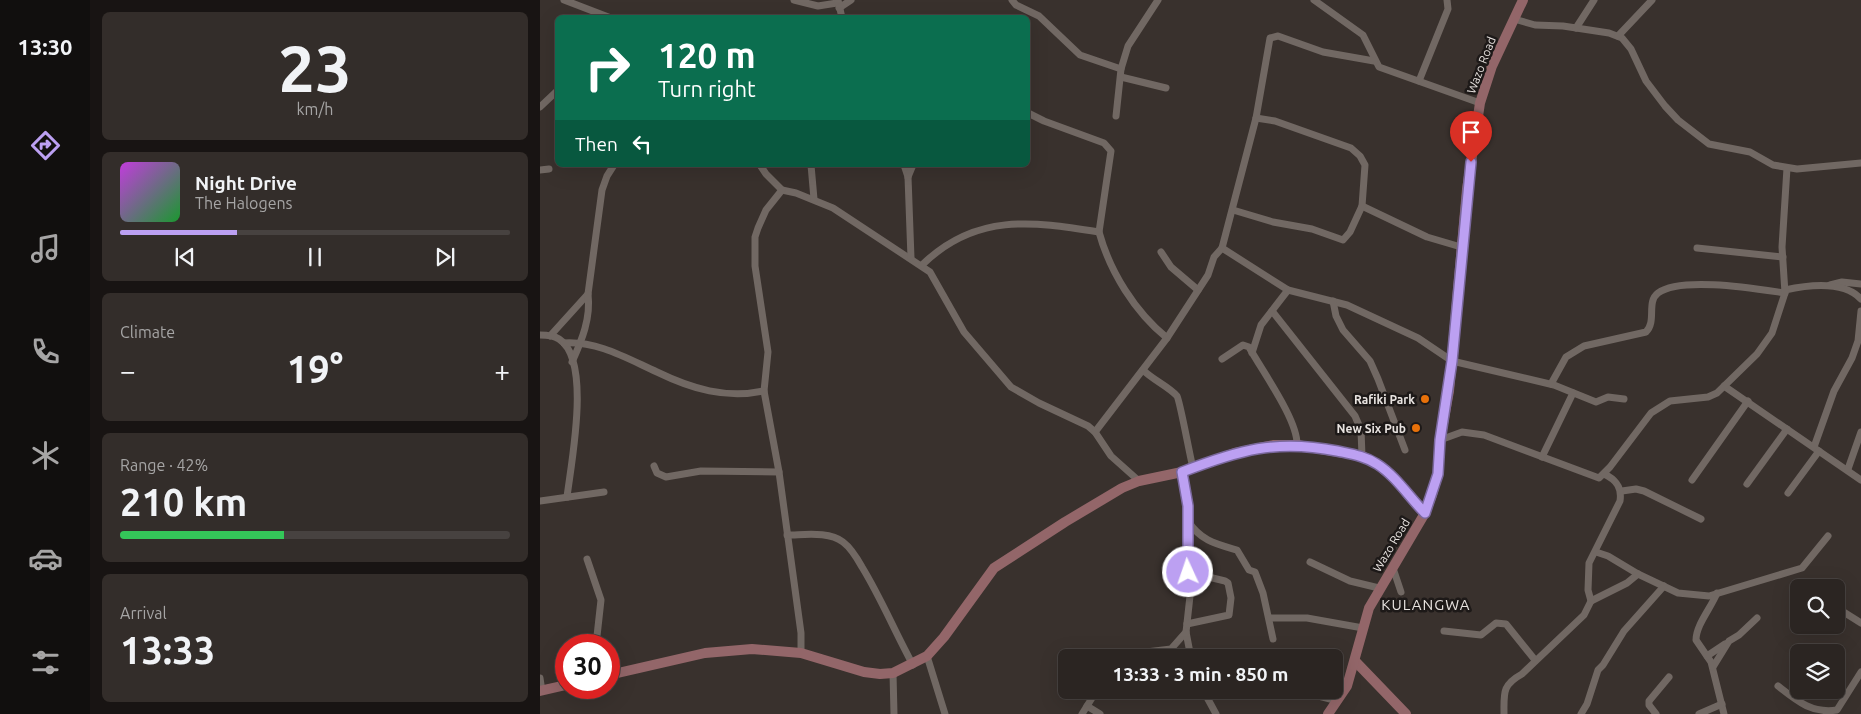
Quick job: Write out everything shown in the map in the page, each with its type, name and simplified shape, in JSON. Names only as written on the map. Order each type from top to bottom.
[{"type":"street","points":[[564,0],[603,15]]},
{"type":"street","points":[[794,0],[818,6],[838,4],[851,0]]},
{"type":"street","points":[[1012,0],[1016,5],[1039,16],[1080,55],[1122,69]]},
{"type":"street","points":[[1116,116],[1122,69],[1128,46],[1158,0]]},
{"type":"street","points":[[1314,0],[1362,35],[1374,61],[1379,67],[1480,103]]},
{"type":"street","points":[[1420,82],[1448,9],[1447,0]]},
{"type":"street","name":"Wazo Road","points":[[1328,714],[1347,686],[1369,608],[1425,513],[1438,474],[1440,440],[1452,361],[1467,189],[1480,103],[1492,66],[1523,0]]},
{"type":"street","points":[[1576,28],[1594,0]]},
{"type":"street","points":[[1618,36],[1652,0]]},
{"type":"street","points":[[1514,19],[1535,25],[1576,28],[1618,36],[1631,49],[1646,81],[1678,120],[1709,144],[1750,152],[1774,165],[1787,168],[1797,169],[1861,162]]},
{"type":"street","points":[[1095,432],[1167,338],[1208,275],[1214,257],[1222,248],[1256,118],[1266,55],[1273,37],[1278,36],[1322,52],[1374,61]]},
{"type":"street","points":[[1121,77],[1166,88]]},
{"type":"street","points":[[540,107],[555,93]]},
{"type":"street","points":[[1030,114],[1044,121],[1104,142],[1109,147],[1110,160],[1099,232],[1102,245],[1120,281],[1135,305],[1153,326],[1167,338]]},
{"type":"street","points":[[1233,210],[1273,222],[1312,229],[1343,240],[1350,232],[1362,206],[1365,165],[1360,156],[1351,148],[1275,121],[1256,118]]},
{"type":"street","points":[[572,362],[581,342],[589,309],[588,294],[602,190],[613,167]]},
{"type":"street","points":[[761,167],[782,190],[814,199],[833,208],[922,265],[939,284],[964,332],[1011,387],[1095,432],[1111,456],[1139,481]]},
{"type":"street","points":[[811,167],[814,199]]},
{"type":"street","points":[[905,167],[908,177],[912,258]]},
{"type":"street","points":[[908,177],[913,167]]},
{"type":"street","points":[[1440,440],[1462,432],[1484,435],[1542,457],[1570,465],[1592,477],[1599,478],[1651,413],[1670,401],[1708,397],[1717,393],[1757,354],[1772,333],[1785,292],[1784,203],[1787,168]]},
{"type":"street","points":[[540,170],[549,169]]},
{"type":"street","points":[[782,190],[766,210],[755,237],[756,279],[768,352],[764,391],[779,472],[801,633],[801,653]]},
{"type":"street","points":[[1362,206],[1428,237],[1461,247]]},
{"type":"street","points":[[922,265],[948,244],[971,234],[1003,225],[1037,223],[1099,232]]},
{"type":"street","points":[[1222,248],[1288,290],[1353,308],[1418,338],[1452,361],[1551,384],[1596,402],[1608,397],[1624,399]]},
{"type":"street","points":[[1698,248],[1784,257]]},
{"type":"street","points":[[1161,252],[1171,267],[1198,290]]},
{"type":"street","points":[[1826,286],[1842,282],[1861,284]]},
{"type":"street","points":[[1551,384],[1566,357],[1584,346],[1622,335],[1646,332],[1652,320],[1653,299],[1658,293],[1671,287],[1700,284],[1785,292],[1808,286],[1826,286],[1843,288],[1861,299]]},
{"type":"street","points":[[1252,353],[1261,325],[1288,290]]},
{"type":"street","points":[[550,336],[588,294]]},
{"type":"street","points":[[1333,301],[1336,316],[1343,330],[1370,361],[1405,450]]},
{"type":"street","points":[[1272,311],[1355,416],[1360,430],[1362,456]]},
{"type":"street","points":[[1788,493],[1817,449],[1834,390],[1852,358],[1858,341],[1861,311]]},
{"type":"street","points":[[540,335],[550,336],[564,343],[581,342],[608,350],[659,374],[713,393],[746,394],[764,391]]},
{"type":"street","points":[[564,343],[572,362],[578,388],[579,408],[567,497]]},
{"type":"street","points":[[1222,359],[1246,344],[1291,419],[1298,438],[1297,445]]},
{"type":"street","points":[[1143,370],[1174,393],[1180,402],[1182,423],[1193,468]]},
{"type":"street","points":[[1724,386],[1848,469],[1861,480]]},
{"type":"street","points":[[1542,457],[1573,393]]},
{"type":"street","points":[[1692,480],[1748,401]]},
{"type":"street","points":[[1747,484],[1786,429]]},
{"type":"street","points":[[1848,469],[1861,432]]},
{"type":"street","points":[[620,673],[725,650],[801,653],[864,672],[893,673],[927,656],[944,637],[994,568],[1099,500],[1139,481],[1182,472],[1235,453],[1274,445],[1297,445],[1362,456],[1378,464],[1393,477],[1425,513]]},
{"type":"street","points":[[654,466],[657,473],[666,477],[701,470],[779,472]]},
{"type":"street","points":[[1182,472],[1187,491],[1190,596],[1186,632],[1189,649]]},
{"type":"street","points":[[1504,714],[1504,694],[1507,685],[1584,615],[1590,601],[1588,590],[1589,563],[1620,501],[1622,491],[1619,485],[1604,474]]},
{"type":"street","points":[[1622,491],[1636,489],[1644,491],[1701,519]]},
{"type":"street","points":[[540,501],[604,492]]},
{"type":"street","points":[[1188,521],[1194,531],[1207,541],[1237,550],[1249,570],[1256,572],[1270,618],[1273,639]]},
{"type":"street","points":[[787,535],[815,534],[844,542],[853,552],[883,602],[912,665]]},
{"type":"street","points":[[1596,552],[1608,556],[1638,574],[1678,594],[1709,596],[1802,568],[1828,536]]},
{"type":"street","points":[[587,559],[601,600],[597,634]]},
{"type":"street","points":[[1310,562],[1350,581],[1380,588]]},
{"type":"street","points":[[1393,568],[1401,592]]},
{"type":"street","points":[[1187,624],[1229,615],[1231,598],[1226,580],[1188,572]]},
{"type":"street","points":[[1590,601],[1628,583],[1638,574]]},
{"type":"street","points":[[1580,714],[1587,704],[1598,670],[1624,631],[1664,586]]},
{"type":"street","points":[[1716,593],[1710,609],[1698,628],[1696,636],[1698,643],[1713,667],[1724,714]]},
{"type":"street","points":[[1845,612],[1861,623]]},
{"type":"street","points":[[1270,618],[1307,618],[1363,628]]},
{"type":"street","points":[[1707,656],[1739,635],[1757,618]]},
{"type":"street","points":[[1444,631],[1481,635],[1496,622],[1506,624],[1535,660]]},
{"type":"street","points":[[1171,649],[1186,632]]},
{"type":"street","points":[[1713,667],[1728,641]]},
{"type":"street","points":[[927,656],[945,714]]},
{"type":"street","points":[[1355,661],[1406,714]]},
{"type":"street","points":[[1778,686],[1819,712],[1837,710],[1861,672]]},
{"type":"street","points":[[893,673],[894,714]]},
{"type":"street","points":[[540,678],[541,691],[555,688]]},
{"type":"street","points":[[1656,714],[1649,701],[1669,678]]},
{"type":"street","points":[[1082,714],[1091,699]]},
{"type":"street","points":[[1208,699],[1216,714]]},
{"type":"street","points":[[1330,699],[1338,701]]},
{"type":"street","points":[[1700,714],[1722,704]]},
{"type":"street","points":[[1087,706],[1100,714]]},
{"type":"place","name":"Rafiki Park","points":[[1425,399]]},
{"type":"place","name":"New Six Pub","points":[[1416,428]]},
{"type":"district","name":"KULANGWA","points":[[1426,604]]},
{"type":"route","points":[[1188,572],[1186,555],[1188,506],[1187,491],[1182,472],[1235,453],[1274,445],[1297,445],[1362,456],[1378,464],[1393,477],[1425,513],[1438,474],[1443,415],[1449,391],[1458,308],[1461,247],[1471,162]]}]
